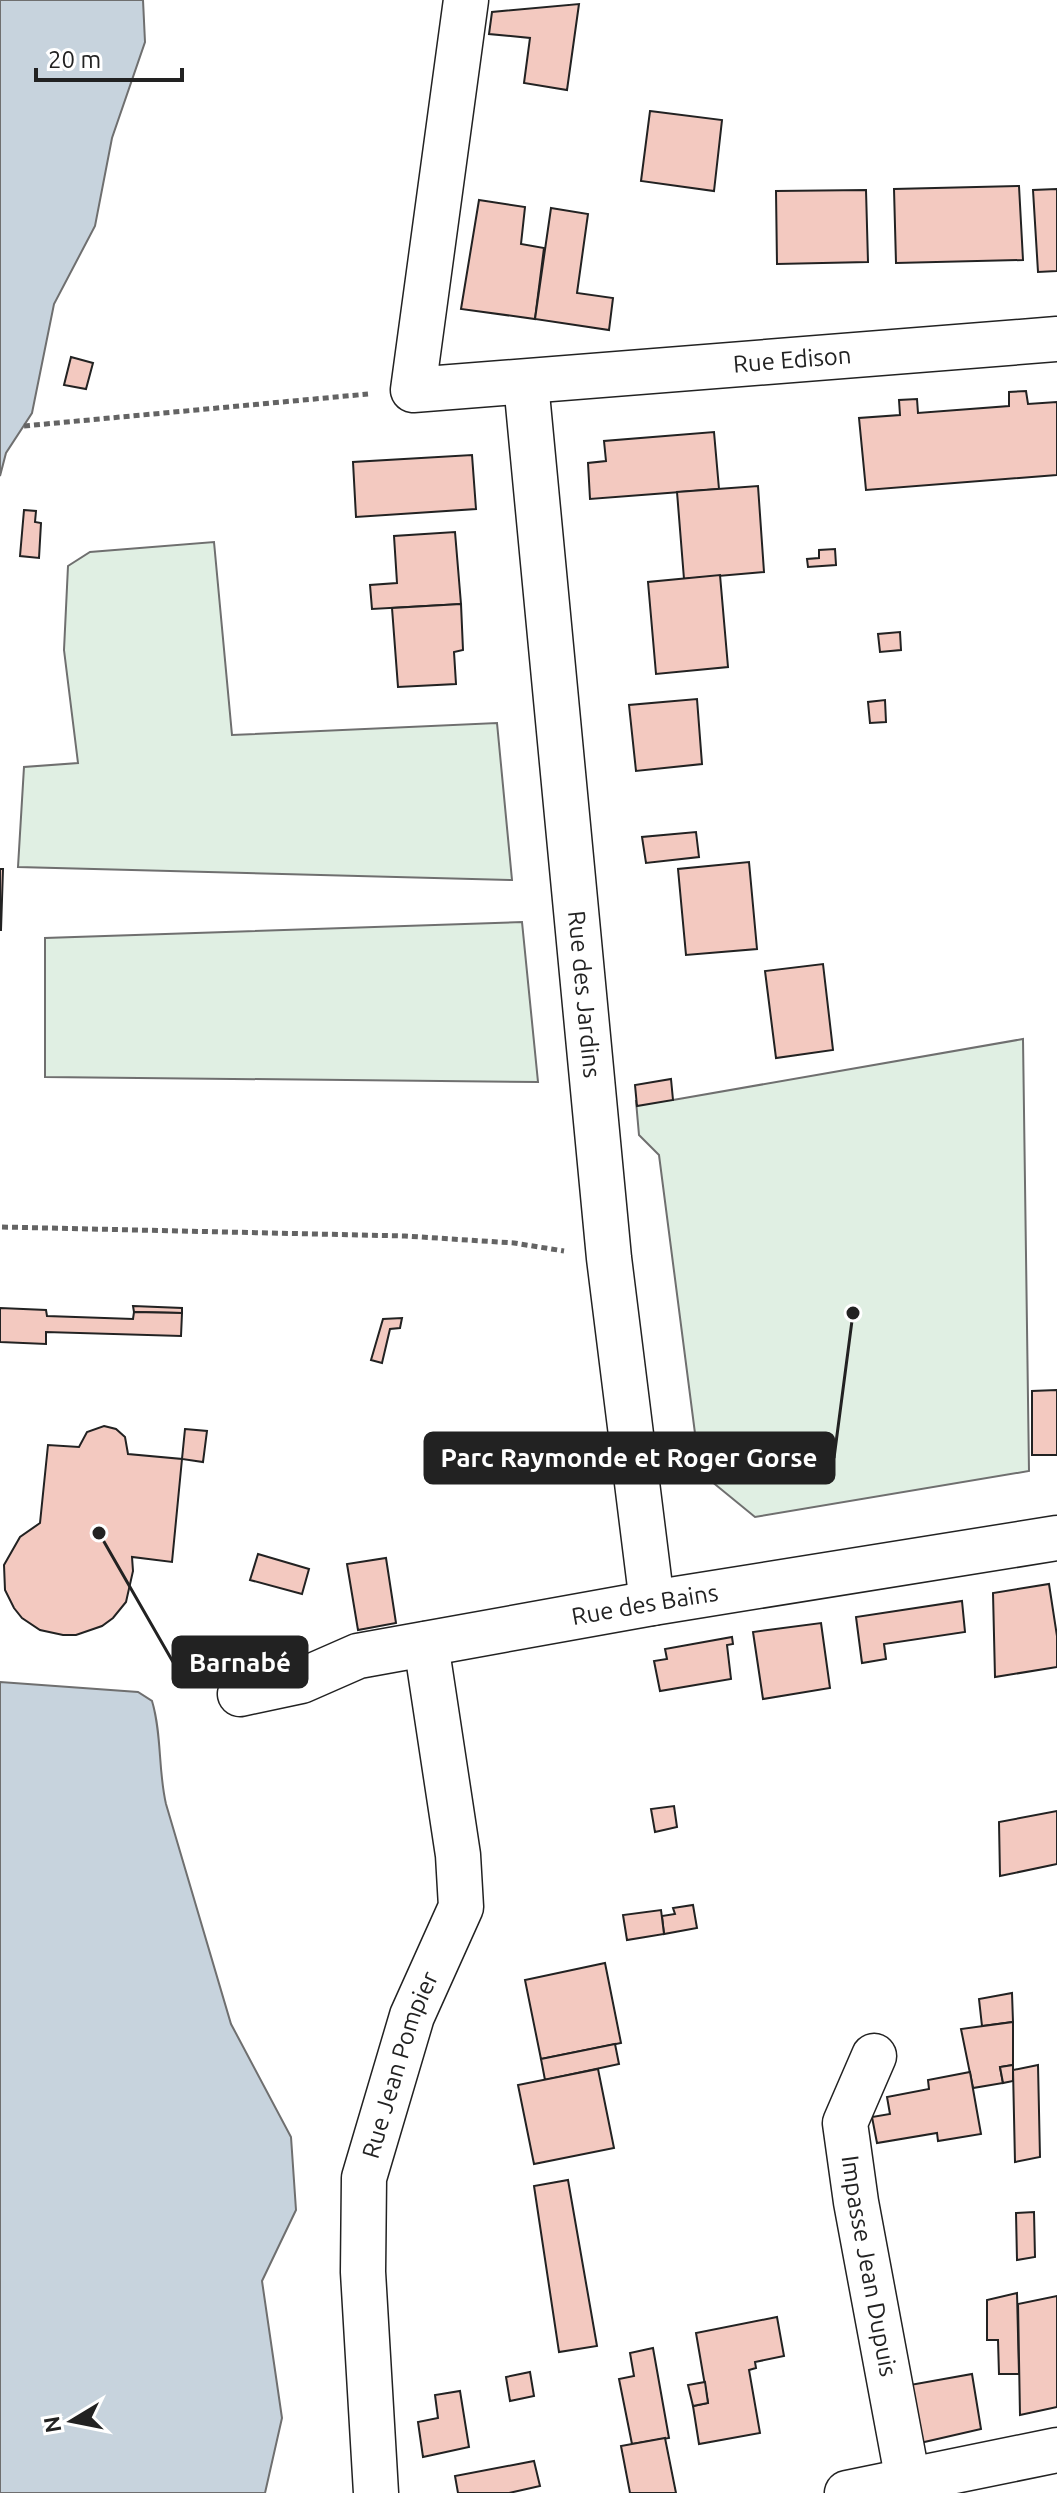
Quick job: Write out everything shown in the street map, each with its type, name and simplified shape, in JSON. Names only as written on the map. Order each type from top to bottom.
[{"type":"street","points":[[413,390],[466,0]]},
{"type":"street","name":"Rue Edison","points":[[413,390],[1057,339]]},
{"type":"street","name":"Rue des Jardins","points":[[526,383],[609,1258],[652,1603]]},
{"type":"street","name":"Rue des Bains","points":[[240,1694],[301,1681],[358,1656],[652,1603],[1057,1538]]},
{"type":"street","name":"Rue Jean Pompier","points":[[376,2493],[363,2272],[364,2178],[412,2016],[461,1907],[458,1855],[426,1644]]},
{"type":"street","name":"Impasse Jean Dupuis","points":[[874,2056],[845,2123],[856,2202],[908,2481]]},
{"type":"street","points":[[847,2493],[1057,2450]]},
{"type":"path","points":[[24,426],[413,390]]},
{"type":"path","points":[[2,1227],[405,1236],[514,1243],[609,1258]]},
{"type":"green space","points":[[214,542],[232,735],[497,723],[512,880],[18,867],[24,767],[78,763],[64,650],[68,566],[90,552]]},
{"type":"green space","points":[[522,922],[538,1082],[45,1077],[45,938]]},
{"type":"green space","points":[[1023,1039],[1029,1471],[755,1517],[700,1472],[659,1155],[639,1135],[636,1101],[673,1100]]},
{"type":"shaded area","points":[[0,0],[143,0],[145,42],[112,138],[95,226],[54,304],[32,413],[6,453],[0,476]]},
{"type":"shaded area","points":[[0,1682],[138,1692],[152,1701],[166,1804],[231,2024],[291,2137],[296,2210],[262,2281],[282,2418],[265,2493],[0,2493]]},
{"type":"building","points":[[579,4],[567,90],[524,83],[530,38],[489,34],[492,12]]},
{"type":"building","points":[[650,111],[722,120],[714,191],[641,181]]},
{"type":"building","points":[[1019,186],[1023,260],[896,263],[894,189]]},
{"type":"building","points":[[1057,189],[1057,271],[1038,272],[1033,190]]},
{"type":"building","points":[[866,190],[868,262],[777,264],[776,191]]},
{"type":"building","points":[[479,200],[525,207],[521,244],[544,248],[535,319],[461,309]]},
{"type":"building","points":[[551,208],[588,214],[577,293],[613,298],[609,330],[535,319]]},
{"type":"building","points":[[71,357],[93,363],[86,389],[64,385]]},
{"type":"building","points":[[1026,391],[1028,404],[1057,402],[1057,475],[866,490],[859,418],[900,415],[899,400],[917,399],[918,413],[1009,406],[1009,392]]},
{"type":"building","points":[[714,432],[719,489],[590,499],[588,463],[606,461],[604,441]]},
{"type":"building","points":[[472,455],[476,509],[356,517],[353,462]]},
{"type":"building","points":[[758,486],[764,572],[684,579],[677,492]]},
{"type":"building","points":[[24,510],[36,511],[35,522],[41,523],[39,558],[20,556]]},
{"type":"building","points":[[455,532],[461,604],[372,609],[370,585],[397,583],[394,536]]},
{"type":"building","points":[[835,549],[836,565],[808,567],[807,559],[819,558],[819,550]]},
{"type":"building","points":[[720,575],[728,667],[656,674],[648,582]]},
{"type":"building","points":[[461,604],[463,650],[454,652],[456,684],[398,687],[392,608]]},
{"type":"building","points":[[900,632],[901,650],[880,652],[878,634]]},
{"type":"building","points":[[697,699],[702,764],[636,771],[629,705]]},
{"type":"building","points":[[885,700],[886,722],[870,723],[868,702]]},
{"type":"building","points":[[696,832],[699,857],[646,863],[642,837]]},
{"type":"building","points":[[749,862],[757,949],[686,955],[678,869]]},
{"type":"building","points":[[0,869],[3,869],[1,930],[0,930]]},
{"type":"building","points":[[823,964],[833,1050],[776,1058],[765,971]]},
{"type":"building","points":[[671,1079],[673,1100],[637,1106],[635,1085]]},
{"type":"building","points":[[133,1306],[182,1308],[182,1313],[134,1312]]},
{"type":"building","points":[[0,1308],[46,1310],[47,1316],[133,1319],[134,1312],[182,1313],[181,1336],[46,1332],[46,1344],[0,1342]]},
{"type":"building","points":[[402,1318],[400,1328],[390,1329],[382,1363],[371,1360],[383,1319]]},
{"type":"building","points":[[1057,1390],[1057,1455],[1032,1455],[1032,1391]]},
{"type":"building","points":[[104,1426],[116,1429],[125,1437],[128,1454],[182,1459],[172,1562],[132,1557],[133,1571],[126,1602],[102,1626],[76,1635],[40,1630],[22,1618],[14,1608],[5,1590],[4,1565],[20,1537],[40,1523],[48,1445],[79,1447],[87,1432]]},
{"type":"building","points":[[185,1429],[207,1431],[203,1462],[182,1459]]},
{"type":"building","points":[[258,1554],[309,1569],[302,1594],[250,1580]]},
{"type":"building","points":[[386,1558],[396,1623],[358,1630],[347,1564]]},
{"type":"building","points":[[1049,1584],[1057,1636],[1057,1667],[995,1677],[993,1593]]},
{"type":"building","points":[[962,1601],[965,1632],[884,1644],[886,1659],[862,1663],[856,1617]]},
{"type":"building","points":[[821,1623],[830,1688],[763,1699],[753,1632]]},
{"type":"building","points":[[732,1637],[733,1644],[727,1645],[731,1679],[660,1691],[654,1661],[667,1659],[665,1649]]},
{"type":"building","points":[[674,1806],[677,1827],[655,1832],[651,1809]]},
{"type":"building","points":[[1057,1811],[1057,1864],[1000,1876],[999,1822]]},
{"type":"building","points":[[693,1905],[697,1928],[664,1934],[662,1916],[675,1914],[673,1908]]},
{"type":"building","points":[[661,1910],[664,1934],[627,1940],[623,1915]]},
{"type":"building","points":[[605,1963],[621,2043],[541,2059],[525,1980]]},
{"type":"building","points":[[1012,1993],[1013,2022],[982,2026],[979,1999]]},
{"type":"building","points":[[1013,2022],[1013,2065],[1000,2067],[1003,2083],[973,2088],[961,2029]]},
{"type":"building","points":[[615,2044],[619,2064],[545,2080],[541,2059]]},
{"type":"building","points":[[1013,2065],[1013,2081],[1003,2083],[1000,2067]]},
{"type":"building","points":[[1038,2065],[1040,2157],[1015,2162],[1013,2070]]},
{"type":"building","points":[[598,2069],[614,2148],[534,2164],[518,2085]]},
{"type":"building","points":[[970,2072],[981,2134],[938,2141],[937,2133],[877,2143],[872,2117],[890,2114],[887,2097],[929,2089],[928,2080]]},
{"type":"building","points":[[568,2180],[597,2346],[559,2352],[534,2186]]},
{"type":"building","points":[[1034,2212],[1035,2257],[1017,2260],[1016,2213]]},
{"type":"building","points":[[1017,2293],[1019,2374],[999,2374],[998,2340],[987,2340],[987,2300]]},
{"type":"building","points":[[1057,2296],[1057,2407],[1020,2415],[1018,2304]]},
{"type":"building","points":[[777,2317],[784,2356],[755,2362],[756,2368],[749,2370],[760,2433],[699,2444],[693,2406],[708,2403],[696,2333]]},
{"type":"building","points":[[653,2348],[669,2438],[632,2444],[619,2379],[634,2376],[630,2353]]},
{"type":"building","points":[[530,2372],[534,2396],[510,2401],[506,2377]]},
{"type":"building","points":[[972,2374],[981,2429],[920,2443],[910,2385]]},
{"type":"building","points":[[705,2382],[708,2403],[693,2406],[688,2385]]},
{"type":"building","points":[[460,2391],[469,2447],[423,2457],[418,2422],[438,2418],[435,2395]]},
{"type":"building","points":[[665,2438],[676,2493],[630,2493],[621,2446]]},
{"type":"building","points":[[534,2461],[540,2486],[509,2493],[458,2493],[455,2476]]},
{"type":"place","name":"Parc Raymonde et Roger Gorse","points":[[853,1313]]},
{"type":"place","name":"Barnabé","points":[[99,1533]]}]
